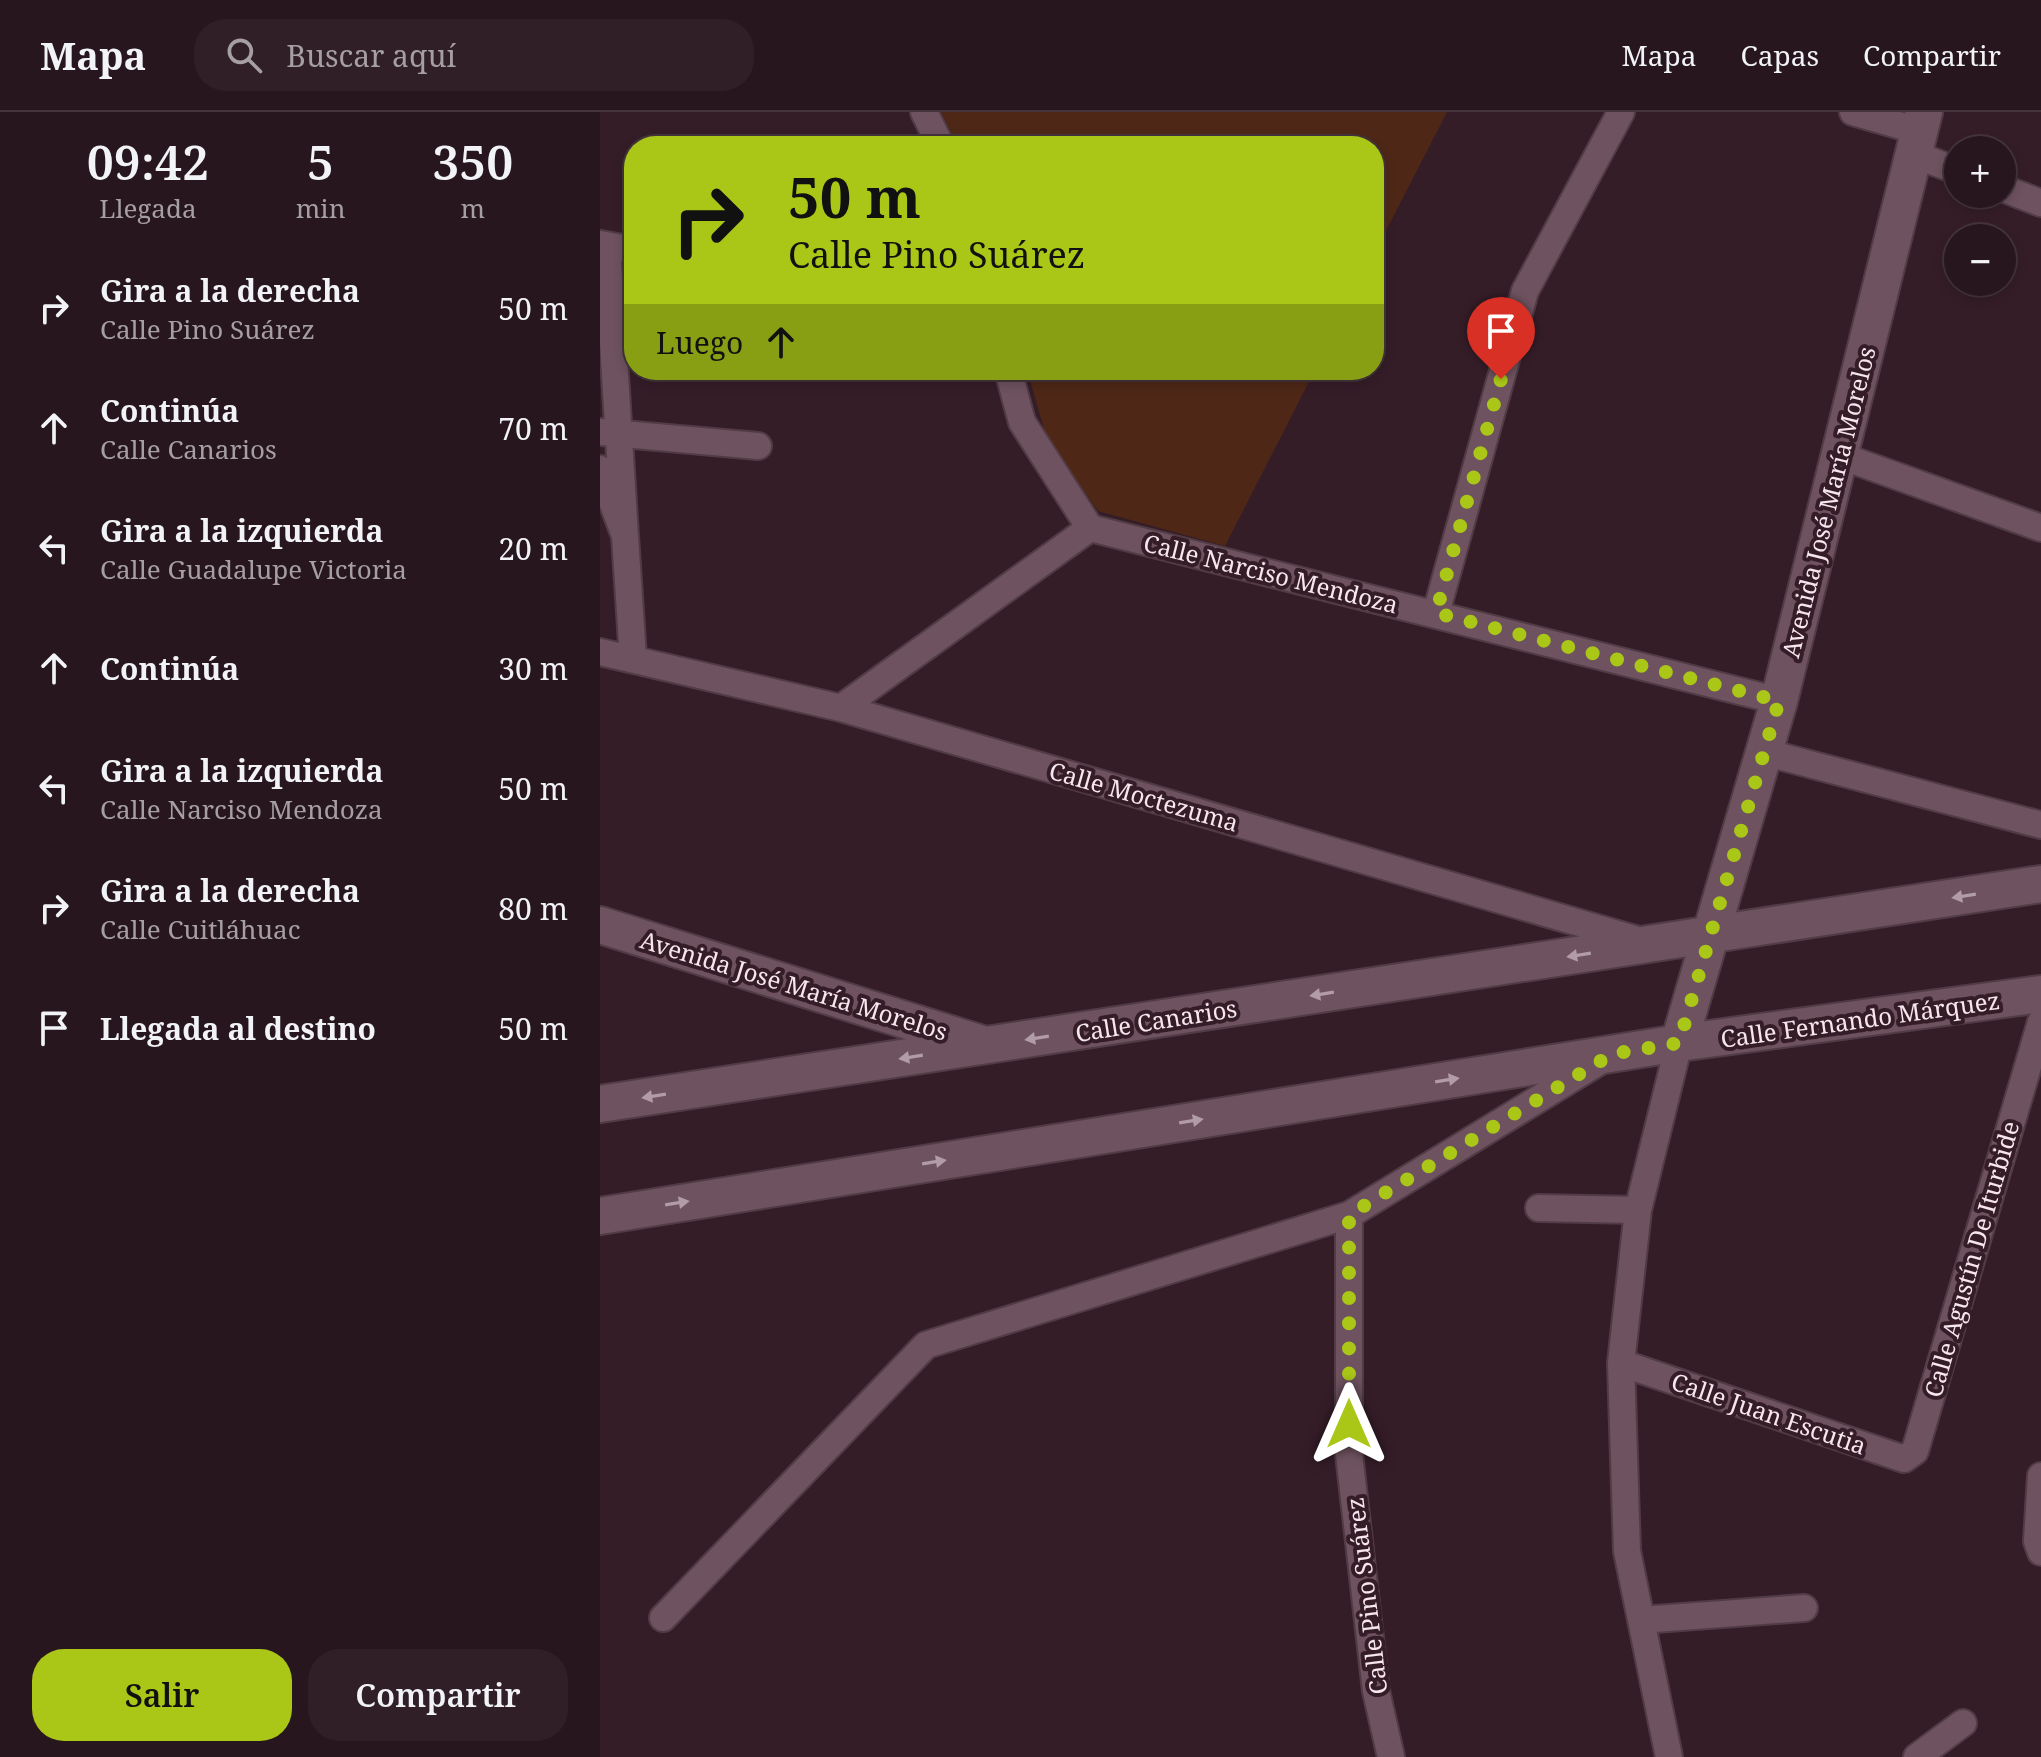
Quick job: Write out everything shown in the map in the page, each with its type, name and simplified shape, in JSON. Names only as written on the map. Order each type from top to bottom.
[{"type":"main road","name":"Avenida José María Morelos","points":[[1679,1043],[1779,701],[1919,132]]},
{"type":"main road","points":[[1711,936],[2041,884]]},
{"type":"main road","name":"Avenida José María Morelos","points":[[600,925],[988,1045]]},
{"type":"main road","name":"Calle Canarios","points":[[600,1104],[1711,936]]},
{"type":"main road","name":"Calle Fernando Márquez","points":[[1679,1043],[2041,994]]},
{"type":"main road","points":[[600,1216],[1679,1043]]},
{"type":"street","points":[[924,112],[936,136]]},
{"type":"street","points":[[1436,613],[1525,291],[1621,112]]},
{"type":"street","points":[[1853,112],[1919,132],[1944,157]]},
{"type":"street","points":[[2016,193],[2041,203]]},
{"type":"street","points":[[624,248],[603,245],[609,432],[625,536],[633,658]]},
{"type":"street","points":[[841,708],[1090,528],[1022,422],[1011,380]]},
{"type":"street","points":[[609,432],[758,446]]},
{"type":"street","points":[[1841,456],[2041,528]]},
{"type":"street","points":[[600,469],[625,536]]},
{"type":"street","name":"Calle Narciso Mendoza","points":[[1090,528],[1779,701]]},
{"type":"street","name":"Calle Moctezuma","points":[[600,652],[841,708],[1652,944]]},
{"type":"street","points":[[1764,752],[2041,825]]},
{"type":"street","name":"Calle Agustín De Iturbide","points":[[1915,1451],[2041,1022]]},
{"type":"street","points":[[1669,1757],[1627,1551],[1621,1363],[1638,1210],[1679,1043]]},
{"type":"street","points":[[663,1618],[926,1345],[1349,1215],[1612,1054]]},
{"type":"street","points":[[1539,1208],[1638,1210]]},
{"type":"street","name":"Calle Pino Suárez","points":[[1349,1215],[1349,1454],[1376,1691],[1391,1757]]},
{"type":"street","name":"Calle Juan Escutia","points":[[1621,1363],[1904,1459],[1915,1451]]},
{"type":"street","points":[[2040,1545],[2041,1476]]},
{"type":"street","points":[[1641,1620],[1804,1608]]},
{"type":"street","points":[[1917,1757],[1963,1723]]},
{"type":"shaded area","points":[[941,112],[1447,112],[1384,235],[1384,136],[953,136]]},
{"type":"shaded area","points":[[1030,380],[1310,380],[1225,546],[1098,511],[1046,436]]},
{"type":"route","points":[[1349,1424],[1349,1215],[1612,1054],[1679,1043],[1779,701],[1436,613],[1501,379]]}]
